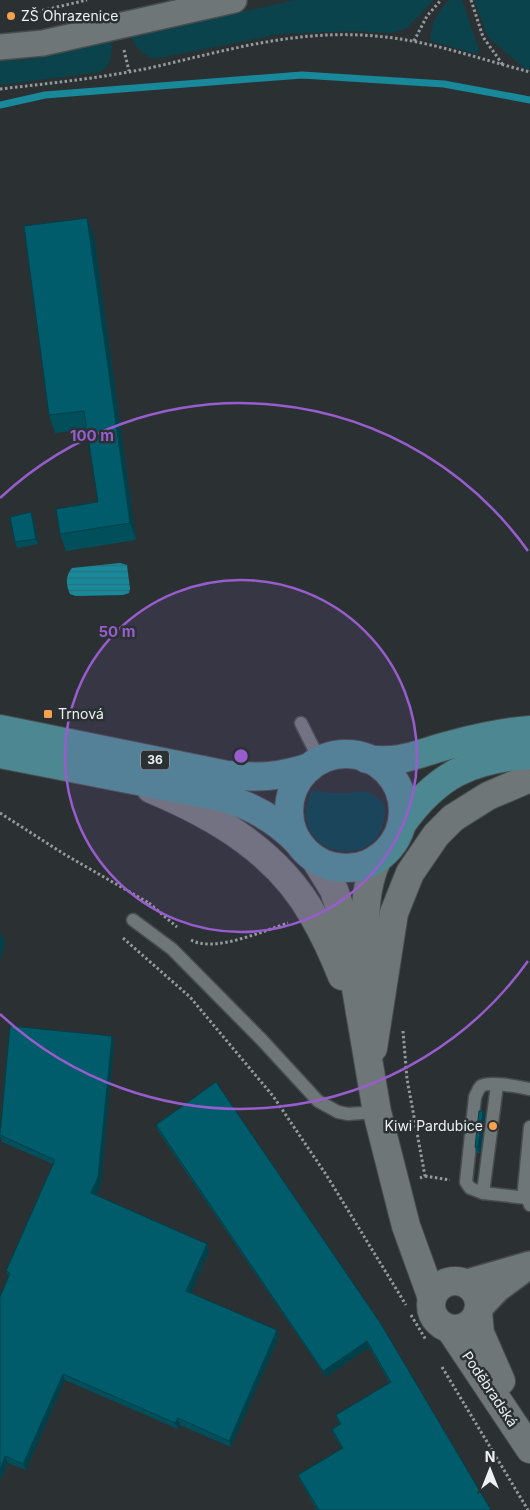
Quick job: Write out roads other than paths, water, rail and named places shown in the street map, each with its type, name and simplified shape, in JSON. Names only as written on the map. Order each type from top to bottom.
[{"type":"main road","name":"36","points":[[0,729],[256,778],[276,776],[343,754],[356,755],[379,765],[389,774],[401,797],[402,824]]},
{"type":"main road","name":"36","points":[[368,759],[393,761],[405,759],[458,743],[530,730]]},
{"type":"main road","name":"36","points":[[0,754],[225,798],[273,819],[307,850],[327,865],[340,868],[354,868],[378,858],[393,843],[402,824],[414,806],[430,790],[457,772],[491,759],[530,754]]},
{"type":"main road","points":[[307,850],[292,830],[290,802],[300,777],[315,764]]},
{"type":"street","points":[[0,47],[44,43],[234,0]]},
{"type":"street","points":[[107,775],[143,786],[204,814],[236,833],[276,865],[298,891],[330,947],[357,1017],[370,1069]]},
{"type":"street","points":[[370,1069],[394,913],[410,873],[436,835],[453,818],[488,796],[530,778]]},
{"type":"street","points":[[307,850],[334,890],[340,908],[370,1069],[376,1112],[398,1192]]},
{"type":"street","points":[[370,1069],[365,908],[368,883],[378,858]]},
{"type":"street","name":"Poděbradská","points":[[398,1192],[443,1270],[476,1293],[479,1310],[478,1326],[487,1350],[530,1441]]},
{"type":"street","name":"Poděbradská","points":[[398,1192],[406,1226],[432,1298],[431,1309],[435,1319],[443,1326],[438,1336],[530,1449]]},
{"type":"street","points":[[432,1298],[441,1286],[530,1266]]},
{"type":"street","points":[[438,1336],[469,1325],[479,1310],[498,1289],[530,1266]]},
{"type":"lane","points":[[301,723],[315,764]]},
{"type":"lane","points":[[133,920],[172,949],[261,1039],[318,1101],[343,1113],[376,1112]]},
{"type":"lane","points":[[530,1089],[488,1084],[481,1087],[475,1097],[466,1182],[470,1188],[483,1193],[528,1202],[524,1182],[530,1127]]},
{"type":"lane","points":[[483,1193],[497,1085]]},
{"type":"water","points":[[120,563],[127,565],[129,593],[123,595],[76,596],[70,594],[67,581],[68,574],[72,568]]},
{"type":"waterway","points":[[0,105],[45,95],[302,75],[444,84],[530,100]]},
{"type":"place","name":"ZŠ Ohrazenice","points":[[11,16]]},
{"type":"place","name":"Trnová","points":[[48,714]]},
{"type":"place","name":"Kiwi Pardubice","points":[[493,1126]]}]
